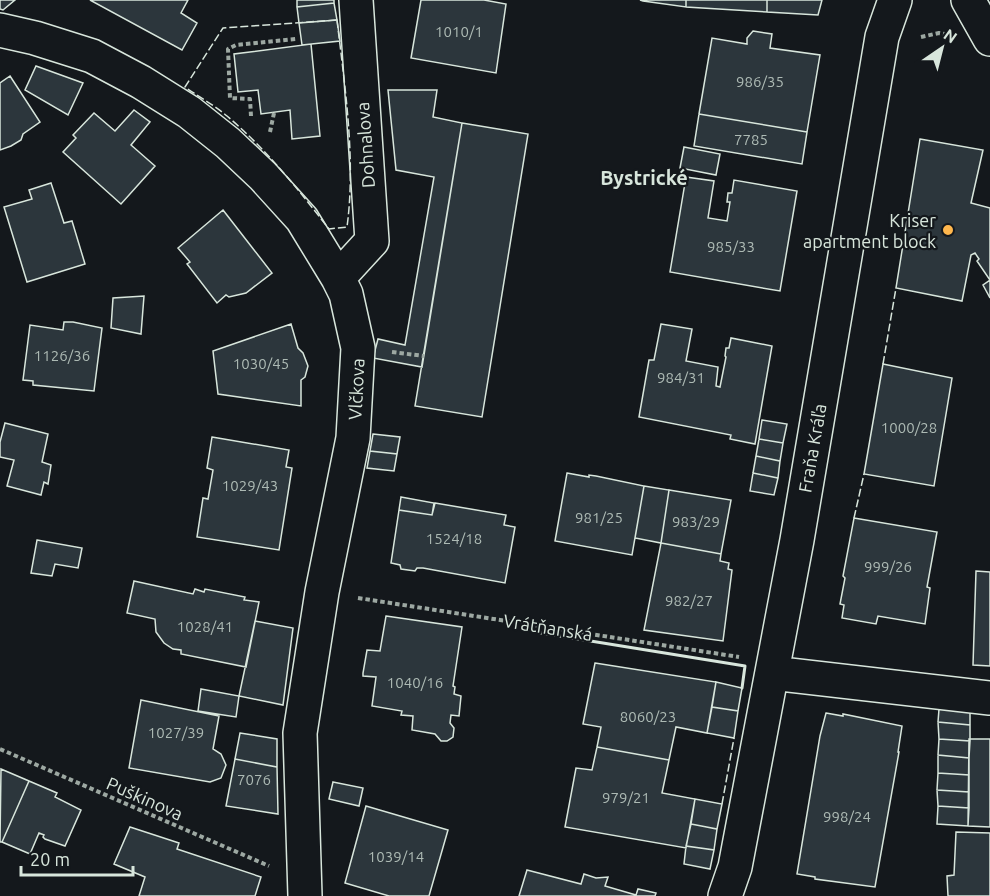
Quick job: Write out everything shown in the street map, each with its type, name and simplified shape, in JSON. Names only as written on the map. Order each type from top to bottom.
[{"type":"street","name":"Dohnalova","points":[[338,278],[372,241],[356,0]]},
{"type":"street","name":"Fraňa Kráľa","points":[[725,896],[735,867],[799,528],[882,37],[895,0]]},
{"type":"street","points":[[968,0],[990,39]]},
{"type":"street","name":"Vlčkova","points":[[0,30],[35,38],[92,56],[141,82],[189,112],[228,142],[264,176],[302,219],[346,294],[358,348],[357,382],[353,438],[322,592],[300,733],[305,896]]},
{"type":"street","points":[[773,668],[990,698]]},
{"type":"path","points":[[914,40],[939,33],[950,34]]},
{"type":"path","points":[[251,121],[250,99],[230,98],[228,49],[236,45],[296,39]]},
{"type":"path","points":[[261,125],[271,131]]},
{"type":"path","name":"Vrátňanská","points":[[322,592],[773,668]]},
{"type":"path","name":"Puškinova","points":[[0,749],[280,871]]},
{"type":"building","points":[[0,0],[15,0],[3,10],[0,9]]},
{"type":"building","points":[[90,0],[188,0],[181,13],[197,23],[182,50]]},
{"type":"building","points":[[297,0],[334,0],[334,3],[297,7]]},
{"type":"building","points":[[421,0],[484,0],[506,4],[496,73],[411,58]]},
{"type":"building","points":[[640,0],[686,0],[686,7],[643,1]]},
{"type":"building","points":[[686,0],[767,0],[767,12],[686,7]]},
{"type":"building","points":[[767,0],[822,0],[818,15],[767,12]]},
{"type":"building","points":[[334,3],[337,20],[299,23],[297,7]]},
{"type":"building","points":[[337,20],[340,41],[302,45],[299,23]]},
{"type":"building","points":[[753,31],[772,34],[770,48],[820,55],[807,132],[699,114],[712,38],[747,44],[747,38]]},
{"type":"building","points":[[311,44],[320,136],[292,139],[290,110],[261,114],[258,90],[238,92],[234,54]]},
{"type":"building","points":[[36,66],[83,83],[68,115],[25,90]]},
{"type":"building","points":[[10,76],[40,122],[23,134],[21,140],[0,150],[0,83]]},
{"type":"building","points":[[388,90],[437,90],[433,117],[462,123],[422,367],[373,358],[378,339],[405,345],[434,177],[396,170]]},
{"type":"building","points":[[134,110],[150,122],[131,145],[155,166],[121,204],[63,152],[76,138],[73,135],[94,113],[115,131]]},
{"type":"building","points":[[699,114],[807,132],[802,164],[694,146]]},
{"type":"building","points":[[462,123],[528,134],[482,417],[415,406]]},
{"type":"building","name":"Kriser apartment block","points":[[920,139],[983,150],[971,203],[990,208],[990,280],[977,261],[979,259],[975,253],[971,255],[962,301],[896,288]]},
{"type":"building","points":[[684,147],[720,154],[716,175],[680,168]]},
{"type":"building","points":[[686,177],[714,181],[708,218],[727,221],[730,202],[727,202],[728,193],[732,193],[734,180],[797,191],[780,291],[670,272]]},
{"type":"building","points":[[51,183],[64,223],[72,221],[85,264],[27,282],[4,207],[32,199],[29,190]]},
{"type":"building","points":[[223,210],[272,273],[246,293],[229,297],[226,295],[217,303],[187,264],[190,262],[178,248]]},
{"type":"building","points":[[990,280],[990,298],[983,285]]},
{"type":"building","points":[[144,296],[141,334],[111,328],[113,298]]},
{"type":"building","points":[[64,322],[102,328],[94,391],[33,385],[33,381],[23,380],[30,325],[63,330]]},
{"type":"building","points":[[291,324],[298,348],[303,353],[308,366],[305,377],[301,380],[301,406],[218,394],[213,351]]},
{"type":"building","points":[[661,324],[692,329],[686,361],[718,367],[716,386],[720,387],[726,348],[729,348],[731,338],[772,346],[755,444],[730,439],[731,435],[639,417],[649,360],[654,360]]},
{"type":"building","points":[[883,364],[952,378],[934,486],[864,474]]},
{"type":"building","points":[[762,420],[787,424],[783,443],[759,439]]},
{"type":"building","points":[[5,423],[48,434],[42,462],[51,465],[48,484],[44,482],[41,495],[7,486],[14,460],[0,457],[0,442]]},
{"type":"building","points":[[373,434],[400,437],[397,454],[370,451]]},
{"type":"building","points":[[212,437],[289,450],[286,467],[292,468],[279,550],[197,537],[203,498],[208,499],[213,470],[207,468]]},
{"type":"building","points":[[759,439],[783,443],[780,461],[756,456]]},
{"type":"building","points":[[370,451],[397,454],[394,471],[367,468]]},
{"type":"building","points":[[756,456],[780,461],[778,478],[753,473]]},
{"type":"building","points":[[567,473],[596,476],[644,486],[632,555],[555,541]]},
{"type":"building","points":[[753,473],[778,478],[774,495],[750,491]]},
{"type":"building","points":[[644,486],[669,490],[661,543],[635,538]]},
{"type":"building","points":[[669,490],[731,500],[721,554],[661,543]]},
{"type":"building","points":[[401,497],[434,503],[432,515],[399,510]]},
{"type":"building","points":[[435,503],[506,515],[504,525],[515,527],[505,583],[423,568],[417,568],[415,571],[401,569],[400,565],[391,563],[399,510],[432,515]]},
{"type":"building","points":[[854,518],[937,532],[927,587],[930,588],[925,624],[878,616],[876,624],[842,618],[844,605],[840,604],[845,578],[843,576]]},
{"type":"building","points":[[37,540],[82,548],[78,568],[55,564],[52,576],[31,573]]},
{"type":"building","points":[[661,543],[721,554],[720,561],[729,563],[728,569],[732,570],[723,641],[644,630]]},
{"type":"building","points":[[976,571],[990,572],[990,666],[973,665]]},
{"type":"building","points":[[134,581],[193,594],[195,589],[204,592],[205,589],[259,602],[246,667],[181,654],[181,650],[173,649],[164,643],[156,632],[155,619],[127,613]]},
{"type":"building","points":[[386,616],[462,627],[453,686],[455,687],[454,694],[461,696],[459,716],[451,715],[450,723],[454,728],[453,737],[447,741],[441,741],[435,734],[412,730],[413,716],[401,715],[402,711],[372,706],[376,677],[363,676],[363,673],[367,650],[380,651]]},
{"type":"building","points":[[255,621],[293,628],[283,705],[239,696]]},
{"type":"building","points":[[595,663],[716,682],[707,733],[676,727],[669,760],[597,747],[601,727],[583,724]]},
{"type":"building","points":[[716,682],[742,688],[738,711],[712,707]]},
{"type":"building","points":[[201,689],[239,696],[236,717],[198,711]]},
{"type":"building","points":[[141,700],[219,716],[213,749],[221,754],[226,765],[221,778],[210,782],[129,768]]},
{"type":"building","points":[[712,707],[738,711],[734,738],[707,733]]},
{"type":"building","points":[[970,708],[970,725],[938,722],[939,709]]},
{"type":"building","points":[[826,713],[843,716],[843,714],[902,726],[875,887],[815,879],[815,877],[797,874],[820,736]]},
{"type":"building","points":[[938,722],[970,725],[970,741],[939,739]]},
{"type":"building","points":[[240,733],[277,739],[277,767],[235,759]]},
{"type":"building","points":[[939,739],[970,741],[969,758],[938,755]]},
{"type":"building","points":[[969,739],[990,739],[990,827],[968,826]]},
{"type":"building","points":[[597,747],[669,760],[662,793],[695,799],[686,848],[565,827],[576,768],[592,770]]},
{"type":"building","points":[[938,755],[969,758],[969,775],[938,773]]},
{"type":"building","points":[[235,759],[277,767],[278,814],[226,806]]},
{"type":"building","points":[[1,769],[29,781],[2,842],[0,842]]},
{"type":"building","points":[[938,773],[969,775],[969,792],[937,790]]},
{"type":"building","points":[[29,781],[57,793],[55,797],[81,810],[65,846],[45,839],[44,835],[39,833],[30,854],[2,842]]},
{"type":"building","points":[[333,782],[363,788],[359,806],[329,799]]},
{"type":"building","points":[[937,790],[969,792],[969,808],[938,806]]},
{"type":"building","points":[[695,799],[722,804],[717,829],[691,824]]},
{"type":"building","points":[[366,806],[448,830],[429,896],[389,896],[345,883]]},
{"type":"building","points":[[938,806],[969,808],[968,826],[937,824]]},
{"type":"building","points":[[691,824],[717,829],[714,850],[686,846]]},
{"type":"building","points":[[130,827],[179,843],[177,849],[261,877],[255,896],[139,896],[145,877],[114,864]]},
{"type":"building","points":[[956,832],[990,833],[990,896],[948,896],[947,876],[954,875]]},
{"type":"building","points":[[686,846],[714,850],[710,869],[684,864]]},
{"type":"building","points":[[527,870],[581,884],[584,874],[596,878],[608,877],[605,886],[636,895],[638,889],[656,893],[655,896],[519,896]]},
{"type":"fence","points":[[337,20],[348,124],[350,176],[347,227],[329,229],[255,142],[222,112],[185,87],[223,28],[337,20]]},
{"type":"fence","points":[[883,364],[896,288]]},
{"type":"fence","points":[[854,518],[864,474]]},
{"type":"fence","points":[[722,804],[734,738]]},
{"type":"wall","points":[[535,632],[745,666],[742,688]]},
{"type":"place","name":"Kriser apartment block","points":[[948,230]]},
{"type":"district","name":"Bystrické","points":[[644,177]]}]
